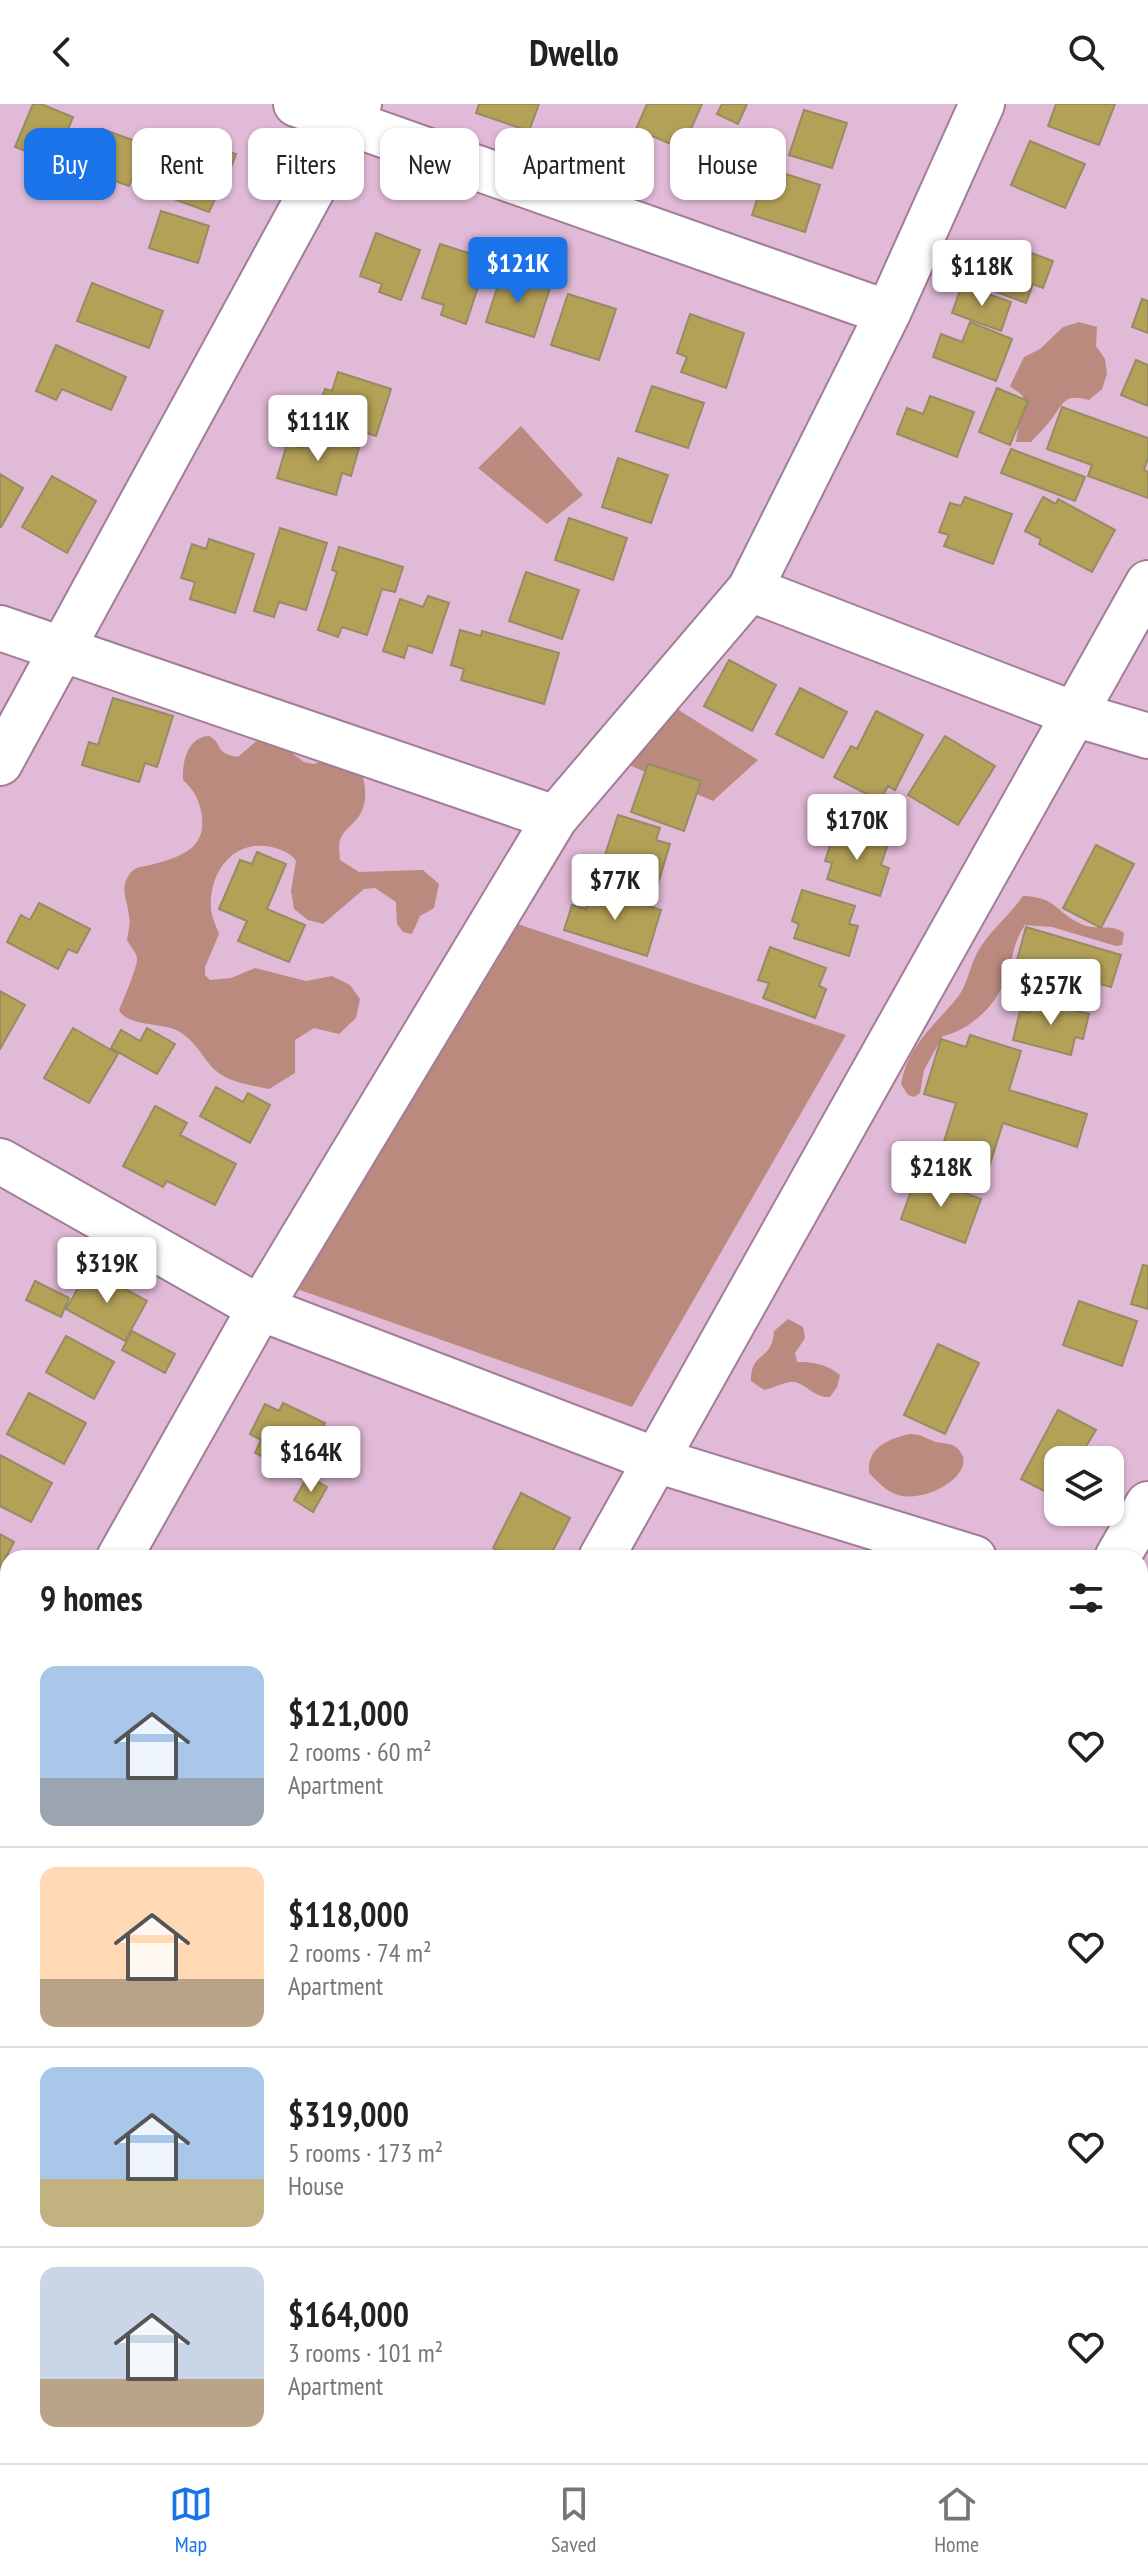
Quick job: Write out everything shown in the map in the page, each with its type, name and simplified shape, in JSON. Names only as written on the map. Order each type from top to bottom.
[{"type":"street","points":[[296,104],[354,114],[888,313]]},
{"type":"street","points":[[124,1550],[260,1308],[555,818],[750,589],[888,313],[982,104]]},
{"type":"street","points":[[0,763],[354,114]]},
{"type":"street","points":[[605,1550],[1148,583]]},
{"type":"street","points":[[750,589],[1074,714],[1148,736]]},
{"type":"street","points":[[0,628],[555,818]]},
{"type":"street","points":[[0,1161],[260,1308],[656,1460],[948,1550]]},
{"type":"street","points":[[1122,1550],[1148,1504]]},
{"type":"shaded area","points":[[1079,322],[1097,327],[1096,346],[1105,359],[1107,374],[1102,389],[1089,400],[1067,400],[1031,442],[1016,442],[1023,396],[1010,386],[1024,357],[1040,349],[1063,327]]},
{"type":"shaded area","points":[[521,426],[583,495],[547,524],[478,468]]},
{"type":"shaded area","points":[[658,697],[758,760],[713,801],[608,756]]},
{"type":"shaded area","points":[[209,736],[222,751],[238,757],[261,737],[282,739],[293,754],[304,762],[313,764],[328,760],[358,766],[365,786],[365,801],[356,820],[341,837],[340,860],[359,872],[423,870],[439,884],[434,908],[420,916],[412,934],[403,932],[397,924],[396,902],[375,888],[364,889],[323,924],[308,920],[294,909],[291,891],[296,861],[292,856],[261,846],[248,847],[227,860],[219,871],[211,896],[212,913],[219,934],[205,967],[205,975],[210,980],[231,978],[255,968],[306,981],[332,976],[350,985],[360,999],[356,1018],[339,1034],[314,1028],[295,1040],[295,1073],[269,1089],[223,1076],[182,1033],[129,1019],[119,1010],[137,962],[127,940],[130,922],[124,890],[126,880],[136,868],[188,851],[199,837],[202,828],[200,806],[194,792],[183,780],[183,773],[191,745]]},
{"type":"shaded area","points":[[1023,896],[1043,899],[1081,924],[1119,930],[1124,933],[1122,945],[1116,946],[1052,927],[1025,925],[996,998],[972,1022],[943,1036],[924,1070],[920,1093],[914,1097],[908,1095],[901,1084],[915,1048],[961,993],[982,945]]},
{"type":"shaded area","points":[[500,918],[846,1035],[632,1407],[280,1283]]},
{"type":"shaded area","points":[[788,1319],[803,1327],[805,1338],[795,1353],[797,1362],[820,1364],[840,1375],[830,1397],[818,1395],[799,1383],[789,1382],[764,1390],[751,1381],[754,1364],[770,1348],[774,1331]]},
{"type":"shaded area","points":[[910,1434],[951,1445],[963,1457],[962,1467],[956,1476],[946,1485],[920,1496],[893,1493],[869,1473],[871,1457],[880,1446]]},
{"type":"building","points":[[33,104],[41,104],[73,117],[69,128],[24,128],[24,150],[15,147]]},
{"type":"building","points":[[479,104],[539,104],[530,128],[520,128],[476,113]]},
{"type":"building","points":[[647,104],[702,104],[691,128],[670,128],[670,144],[654,137],[654,128],[636,128]]},
{"type":"building","points":[[722,104],[747,104],[738,124],[717,114]]},
{"type":"building","points":[[1056,104],[1115,104],[1099,145],[1048,126]]},
{"type":"building","points":[[804,110],[847,123],[832,168],[789,155]]},
{"type":"building","points":[[116,134],[132,140],[132,178],[129,186],[116,181]]},
{"type":"building","points":[[1030,141],[1085,164],[1065,208],[1011,185]]},
{"type":"building","points":[[786,174],[820,185],[805,232],[752,215],[757,200],[786,200]]},
{"type":"building","points":[[176,200],[215,200],[209,212]]},
{"type":"building","points":[[161,211],[209,226],[198,263],[149,248]]},
{"type":"building","points":[[376,233],[420,250],[401,300],[379,292],[382,284],[360,276]]},
{"type":"building","points":[[1002,242],[1053,261],[1043,288],[1033,284],[1026,303],[975,284],[986,255],[996,258]]},
{"type":"building","points":[[440,244],[487,259],[466,324],[441,315],[444,305],[422,298]]},
{"type":"building","points":[[502,273],[550,288],[534,337],[486,322]]},
{"type":"building","points":[[92,283],[163,311],[149,348],[77,321]]},
{"type":"building","points":[[962,285],[1011,302],[1001,331],[952,313]]},
{"type":"building","points":[[568,294],[616,309],[599,360],[551,345]]},
{"type":"building","points":[[1142,299],[1148,301],[1148,333],[1132,327]]},
{"type":"building","points":[[690,314],[744,333],[726,388],[681,372],[687,357],[677,353]]},
{"type":"building","points":[[970,322],[1012,339],[996,381],[933,357],[941,334],[962,342]]},
{"type":"building","points":[[56,345],[126,377],[111,410],[62,389],[56,400],[36,391]]},
{"type":"building","points":[[1136,360],[1148,365],[1148,406],[1121,395]]},
{"type":"building","points":[[338,372],[391,389],[376,436],[315,417],[325,389],[332,391]]},
{"type":"building","points":[[652,386],[704,403],[688,448],[636,431]]},
{"type":"building","points":[[997,388],[1028,401],[1010,445],[979,432]]},
{"type":"building","points":[[930,396],[974,412],[957,457],[897,434],[907,408],[923,414]]},
{"type":"building","points":[[1062,407],[1148,438],[1148,458],[1144,470],[1148,472],[1148,498],[1088,476],[1092,465],[1047,449]]},
{"type":"building","points":[[306,432],[359,448],[351,476],[342,473],[336,495],[277,478],[287,444],[302,448]]},
{"type":"building","points":[[1011,449],[1085,477],[1075,501],[1001,473]]},
{"type":"building","points":[[618,458],[668,475],[651,523],[602,507]]},
{"type":"building","points":[[0,474],[23,488],[1,527],[0,526]]},
{"type":"building","points":[[52,476],[96,501],[67,553],[22,527]]},
{"type":"building","points":[[965,497],[1012,514],[993,564],[944,546],[949,535],[939,532],[950,503],[961,506]]},
{"type":"building","points":[[1043,497],[1056,504],[1058,499],[1115,530],[1092,572],[1039,544],[1041,539],[1025,531]]},
{"type":"building","points":[[569,518],[627,538],[613,580],[555,560]]},
{"type":"building","points":[[280,528],[327,543],[306,610],[279,602],[274,617],[254,611]]},
{"type":"building","points":[[209,539],[254,554],[235,613],[190,599],[195,582],[181,578],[192,544],[206,549]]},
{"type":"building","points":[[339,547],[403,567],[395,592],[382,589],[367,635],[342,627],[338,637],[318,630],[337,572],[332,570]]},
{"type":"building","points":[[526,572],[579,590],[562,639],[509,621]]},
{"type":"building","points":[[428,596],[449,603],[432,653],[408,645],[404,658],[383,651],[400,599],[423,607]]},
{"type":"building","points":[[460,630],[481,636],[482,631],[559,653],[544,704],[461,680],[464,669],[451,665]]},
{"type":"building","points":[[729,660],[776,685],[752,731],[704,706]]},
{"type":"building","points":[[800,688],[847,712],[823,758],[776,734]]},
{"type":"building","points":[[113,698],[173,716],[157,767],[145,763],[139,782],[82,765],[89,742],[98,745]]},
{"type":"building","points":[[876,711],[923,735],[895,790],[888,786],[880,801],[834,777],[851,746],[857,749]]},
{"type":"building","points":[[945,736],[995,766],[958,825],[908,795]]},
{"type":"building","points":[[648,764],[701,781],[684,831],[631,812]]},
{"type":"building","points":[[618,815],[660,828],[656,840],[670,844],[656,890],[599,873]]},
{"type":"building","points":[[836,827],[888,844],[881,865],[889,868],[880,896],[827,879],[832,863],[825,861]]},
{"type":"building","points":[[1096,845],[1134,864],[1101,928],[1063,908]]},
{"type":"building","points":[[257,852],[286,864],[267,909],[305,925],[289,962],[238,941],[247,921],[219,909],[240,860],[252,864]]},
{"type":"building","points":[[591,889],[661,910],[647,956],[564,930],[572,905],[586,909]]},
{"type":"building","points":[[802,890],[855,906],[849,924],[858,926],[849,956],[794,938],[799,924],[792,921]]},
{"type":"building","points":[[39,903],[90,929],[77,953],[68,949],[58,969],[7,942],[21,915],[30,920]]},
{"type":"building","points":[[1026,927],[1121,955],[1111,987],[1017,960]]},
{"type":"building","points":[[770,947],[826,968],[819,986],[826,989],[815,1018],[763,998],[769,983],[758,980]]},
{"type":"building","points":[[0,991],[25,1005],[0,1049]]},
{"type":"building","points":[[1034,1000],[1089,1014],[1083,1039],[1075,1037],[1071,1055],[1013,1040],[1020,1011],[1030,1013]]},
{"type":"building","points":[[73,1028],[118,1054],[89,1103],[44,1078]]},
{"type":"building","points":[[147,1028],[175,1044],[157,1074],[111,1048],[121,1030],[140,1041]]},
{"type":"building","points":[[970,1035],[1021,1051],[1009,1090],[1087,1114],[1077,1147],[1003,1123],[989,1167],[941,1151],[956,1103],[924,1094],[941,1039],[966,1047]]},
{"type":"building","points":[[216,1087],[243,1102],[248,1093],[270,1105],[250,1143],[200,1116]]},
{"type":"building","points":[[155,1106],[187,1123],[180,1135],[236,1164],[215,1205],[167,1181],[163,1187],[123,1166]]},
{"type":"building","points":[[917,1175],[981,1199],[965,1243],[901,1219]]},
{"type":"building","points":[[1143,1265],[1148,1266],[1148,1309],[1131,1304]]},
{"type":"building","points":[[89,1269],[147,1301],[125,1341],[66,1309]]},
{"type":"building","points":[[35,1281],[69,1298],[61,1317],[26,1300]]},
{"type":"building","points":[[1079,1301],[1137,1321],[1122,1366],[1063,1345]]},
{"type":"building","points":[[132,1331],[175,1354],[165,1373],[122,1350]]},
{"type":"building","points":[[66,1336],[114,1362],[94,1399],[46,1372]]},
{"type":"building","points":[[938,1344],[979,1363],[945,1434],[904,1415]]},
{"type":"building","points":[[29,1393],[86,1423],[64,1464],[7,1434]]},
{"type":"building","points":[[283,1403],[325,1423],[299,1475],[255,1453],[261,1440],[250,1434],[265,1404],[279,1411]]},
{"type":"building","points":[[1058,1410],[1096,1430],[1086,1446],[1044,1446],[1044,1491],[1021,1479]]},
{"type":"building","points":[[0,1455],[52,1483],[31,1522],[0,1506]]},
{"type":"building","points":[[308,1476],[327,1487],[313,1512],[294,1500]]},
{"type":"building","points":[[521,1493],[570,1518],[553,1550],[493,1548]]},
{"type":"building","points":[[0,1534],[14,1542],[10,1550],[0,1550]]}]
